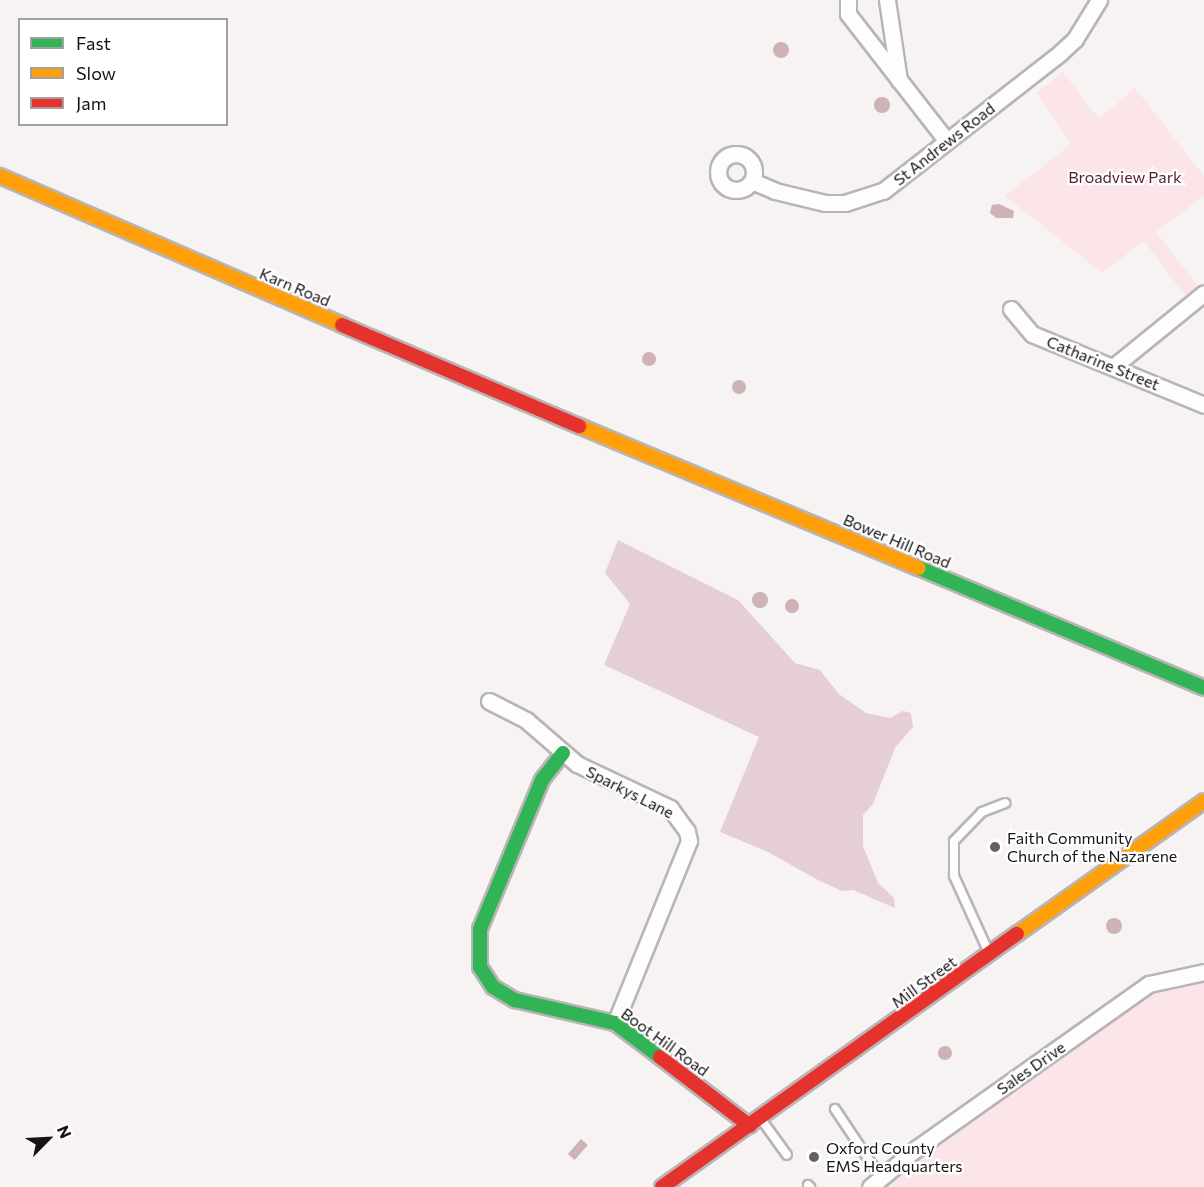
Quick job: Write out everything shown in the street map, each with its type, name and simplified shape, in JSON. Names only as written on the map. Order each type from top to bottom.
[{"type":"street","points":[[848,0],[848,14],[947,141]]},
{"type":"street","points":[[887,0],[899,80]]},
{"type":"street","name":"St Andrews Road","points":[[752,181],[810,200],[845,203],[861,200],[884,191],[1060,53],[1075,39],[1099,0]]},
{"type":"street","name":"Karn Road","points":[[0,176],[578,425]]},
{"type":"street","points":[[1113,367],[1204,294]]},
{"type":"street","name":"Catharine Street","points":[[1011,309],[1032,334],[1204,405]]},
{"type":"street","name":"Bower Hill Road","points":[[578,425],[1204,688]]},
{"type":"street","name":"Sparkys Lane","points":[[489,701],[526,720],[563,753],[593,773],[670,808],[687,831],[688,841],[615,1023]]},
{"type":"street","name":"Boot Hill Road","points":[[563,753],[542,780],[526,813],[477,939],[480,968],[493,987],[515,1000],[615,1023],[755,1122]]},
{"type":"street","name":"Mill Street","points":[[662,1187],[1204,801]]},
{"type":"street","name":"Sales Drive","points":[[875,1182],[1154,981],[1204,972]]},
{"type":"lane","points":[[990,954],[954,876],[954,841],[982,812],[1005,803]]},
{"type":"lane","points":[[835,1108],[875,1182]]},
{"type":"lane","points":[[755,1122],[787,1155]]},
{"type":"green space","name":"Broadview Park","points":[[1063,72],[1099,119],[1135,88],[1204,176],[1204,196],[1156,232],[1198,286],[1185,296],[1144,241],[1102,273],[1005,196],[1071,144],[1036,93]]},
{"type":"green space","points":[[1204,980],[1204,1187],[885,1187],[930,1149],[1159,989]]},
{"type":"shaded area","points":[[778,42],[784,42],[789,50],[787,56],[778,58],[773,53],[773,47]]},
{"type":"shaded area","points":[[882,97],[888,99],[890,105],[888,111],[882,113],[876,111],[874,105],[876,99]]},
{"type":"shaded area","points":[[999,204],[1014,211],[1013,218],[996,218],[990,213],[992,205]]},
{"type":"shaded area","points":[[646,352],[652,352],[656,359],[652,366],[646,366],[642,362],[642,356]]},
{"type":"shaded area","points":[[736,380],[742,380],[746,387],[742,394],[736,394],[732,390],[732,384]]},
{"type":"shaded area","points":[[618,540],[738,600],[795,663],[820,670],[839,694],[866,713],[890,718],[903,711],[911,713],[913,727],[895,748],[873,804],[863,815],[863,846],[878,883],[894,898],[895,908],[853,890],[842,891],[768,852],[720,832],[759,737],[604,665],[630,604],[605,573]]},
{"type":"shaded area","points":[[760,592],[768,600],[760,608],[752,600]]},
{"type":"shaded area","points":[[789,599],[795,599],[799,606],[795,613],[789,613],[785,609],[785,603]]},
{"type":"shaded area","points":[[1114,918],[1122,926],[1114,934],[1106,926]]},
{"type":"shaded area","points":[[942,1046],[948,1046],[952,1053],[948,1060],[942,1060],[938,1056],[938,1050]]},
{"type":"shaded area","points":[[581,1139],[588,1145],[575,1160],[568,1154]]},
{"type":"traffic: fast","points":[[919,568],[1204,688]]},
{"type":"traffic: fast","points":[[563,753],[542,780],[480,929],[480,967],[493,987],[515,1000],[615,1023],[660,1057]]},
{"type":"traffic: slow","points":[[0,176],[342,325]]},
{"type":"traffic: slow","points":[[579,426],[919,568]]},
{"type":"traffic: slow","points":[[1017,934],[1204,801]]},
{"type":"traffic: jam","points":[[342,325],[579,426]]},
{"type":"traffic: jam","points":[[662,1187],[1017,934]]},
{"type":"traffic: jam","points":[[660,1057],[750,1126]]},
{"type":"place","name":"Faith Community Church of the Nazarene","points":[[995,847]]},
{"type":"place","name":"Oxford County EMS Headquarters","points":[[814,1157]]}]
